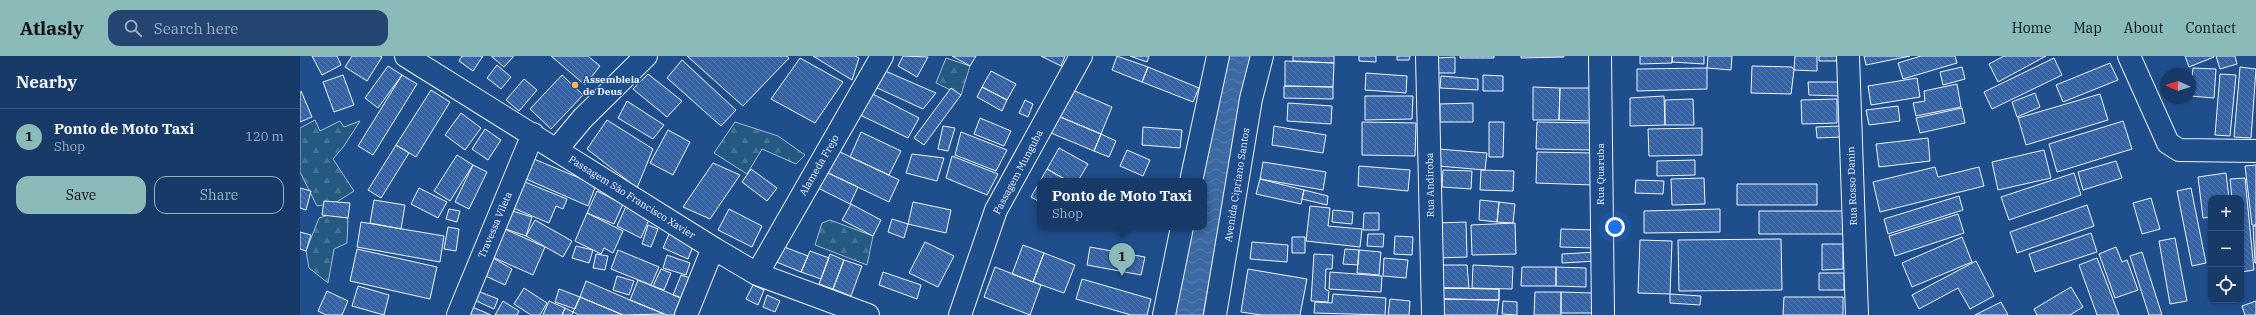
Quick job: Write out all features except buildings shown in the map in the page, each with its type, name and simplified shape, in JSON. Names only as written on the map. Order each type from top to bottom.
[{"type":"street","name":"Passagem São Francisco Xavier","points":[[406,56],[557,149],[712,248],[757,274],[858,314]]},
{"type":"street","points":[[557,149],[583,118],[646,56]]},
{"type":"street","name":"Alameda Frejo","points":[[757,274],[882,56]]},
{"type":"street","name":"Passagem Munguba","points":[[960,315],[996,210],[1080,56]]},
{"type":"street","points":[[1192,178],[1218,56]]},
{"type":"street","name":"Avenida Cipriano Santos","points":[[1215,315],[1251,99],[1262,56]]},
{"type":"street","name":"Rua Andiroba","points":[[1427,56],[1433,315]]},
{"type":"street","name":"Rua Quaruba","points":[[1600,56],[1603,315]]},
{"type":"street","name":"Rua Rosso Danin","points":[[1848,56],[1862,312]]},
{"type":"street","points":[[2129,56],[2168,143],[2179,150],[2256,151]]},
{"type":"street","name":"Travessa Vileta","points":[[458,315],[533,134]]},
{"type":"street","points":[[1164,315],[1181,230]]},
{"type":"street","points":[[686,315],[712,248]]},
{"type":"green space","points":[[946,58],[970,66],[961,95],[936,83]]},
{"type":"green space","points":[[315,120],[320,131],[340,121],[344,127],[360,121],[344,146],[333,159],[354,191],[335,203],[317,206],[300,172],[300,128]]},
{"type":"green space","points":[[735,122],[778,136],[805,155],[796,164],[762,149],[747,174],[714,153]]},
{"type":"green space","points":[[329,215],[348,218],[347,243],[334,249],[328,283],[309,268],[306,251],[319,218]]},
{"type":"green space","points":[[830,220],[873,236],[867,265],[815,245],[822,223]]},
{"type":"water","points":[[1229,56],[1253,56],[1239,113],[1203,315],[1174,315],[1190,230],[1207,230],[1207,178],[1201,178]]},
{"type":"place","name":"Assembleia de Deus","points":[[575,85]]},
{"type":"place","name":"Ponto de Moto Taxi","points":[[1122,276]]}]
